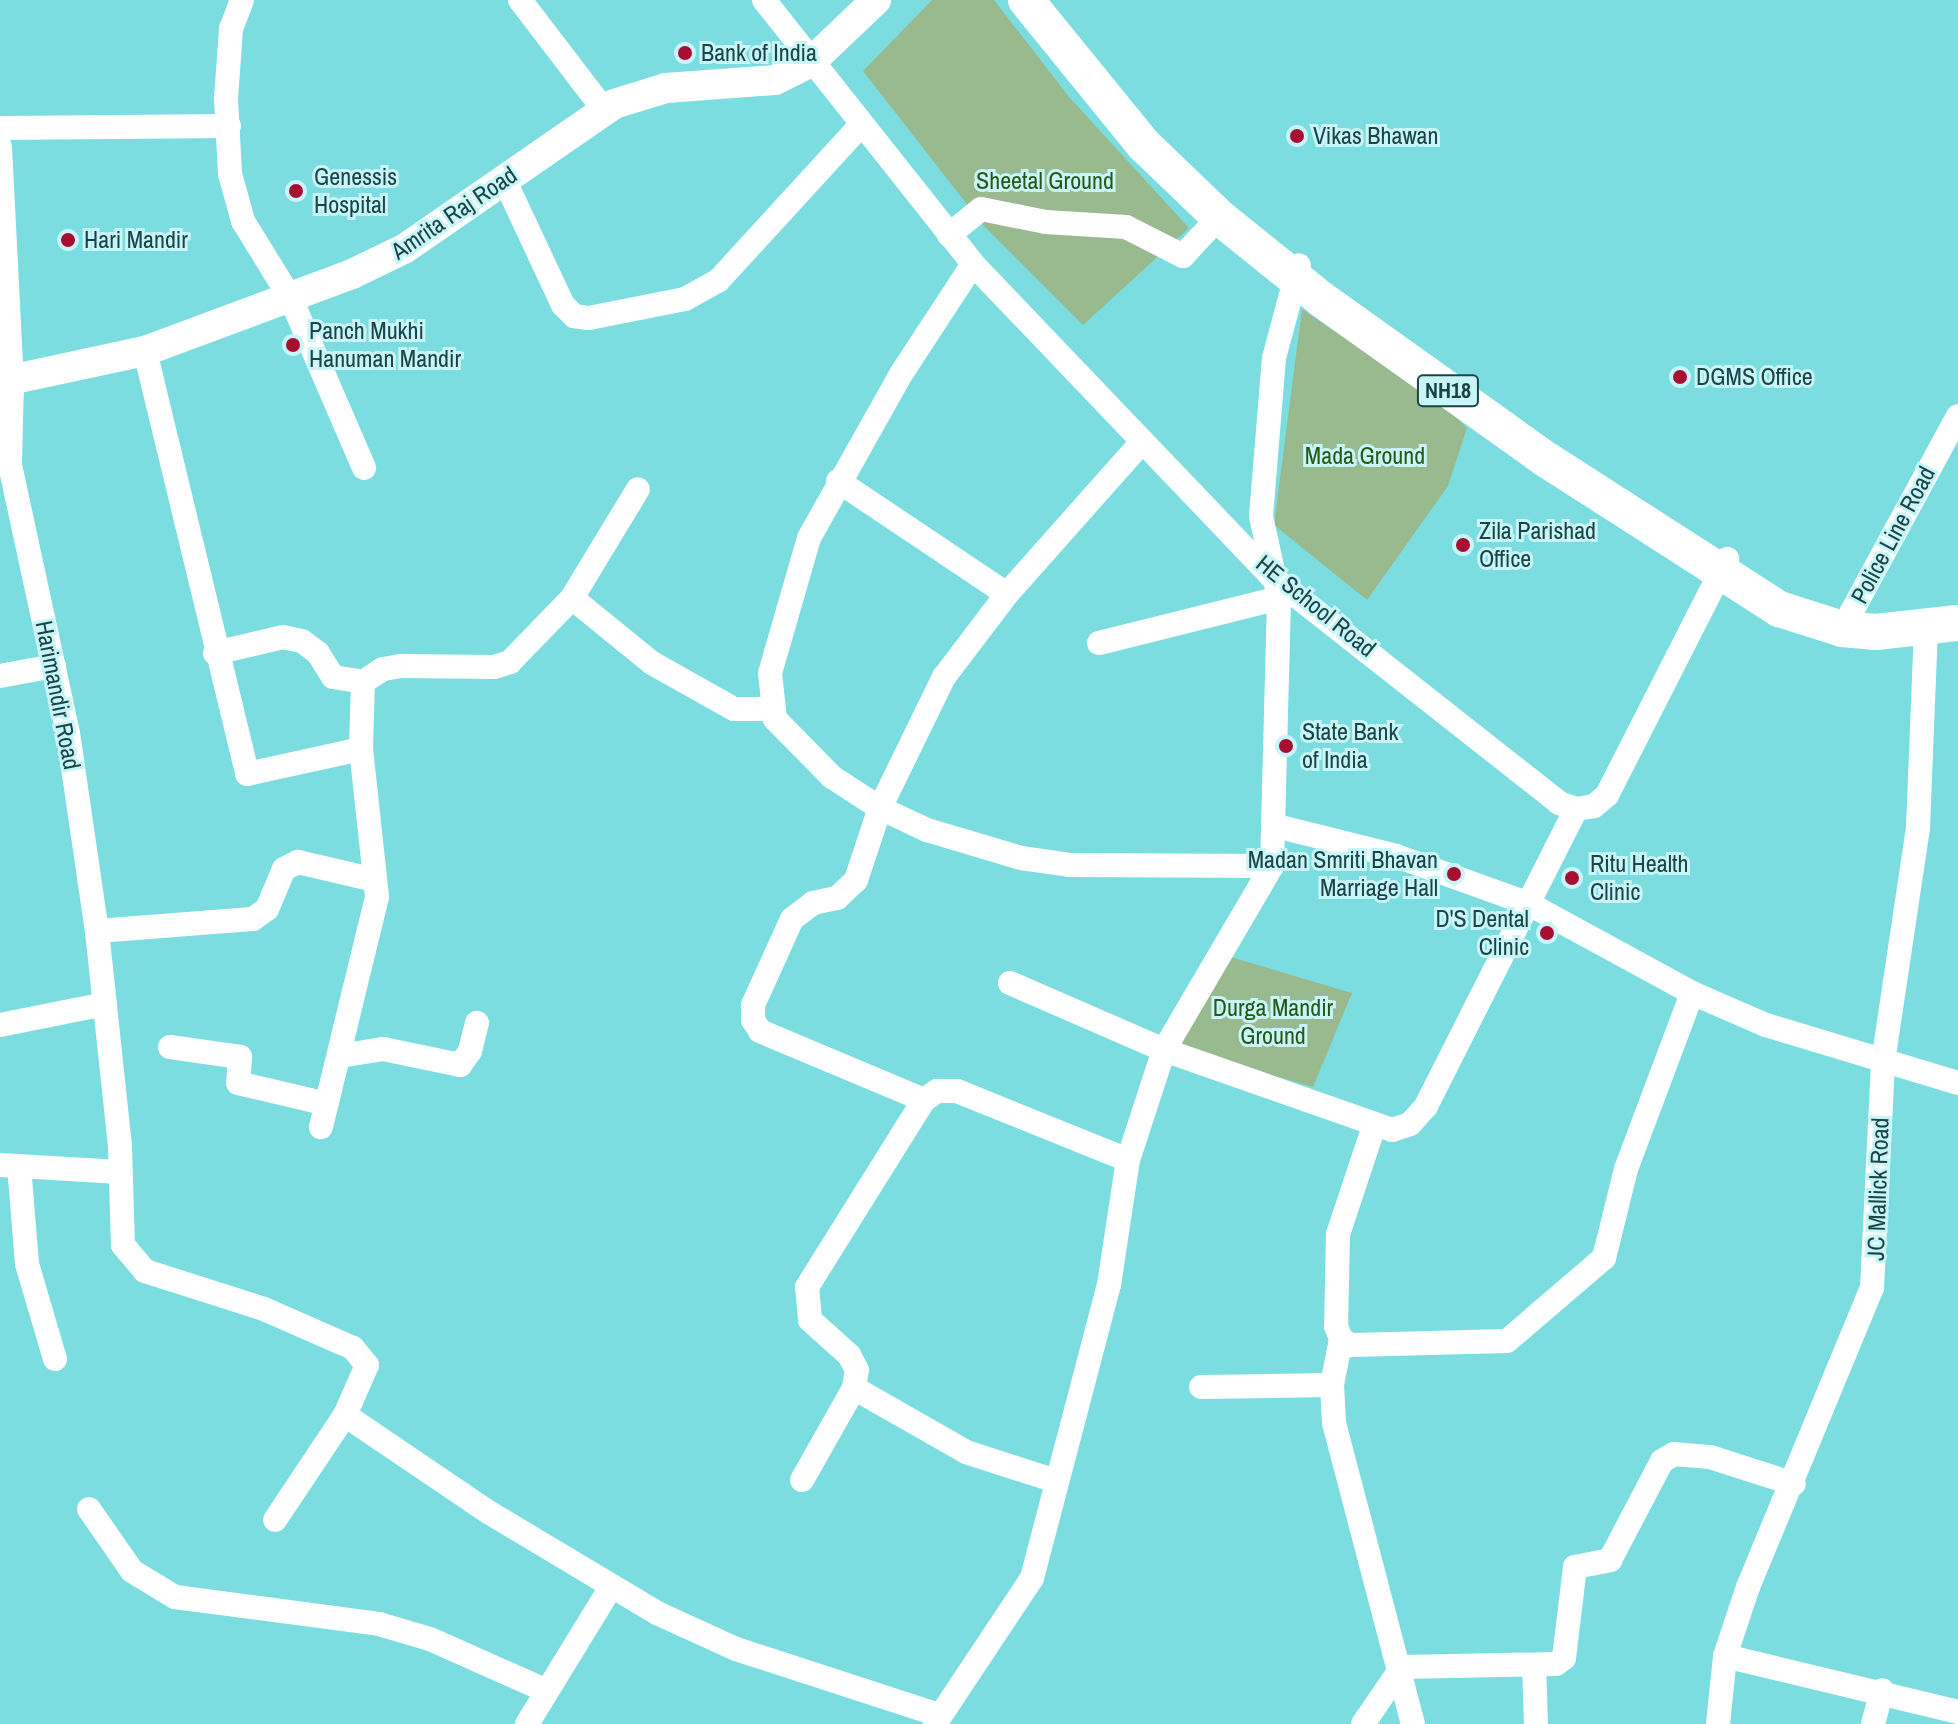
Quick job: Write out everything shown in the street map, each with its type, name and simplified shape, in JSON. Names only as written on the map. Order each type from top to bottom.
[{"type":"highway","name":"NH18","points":[[1026,0],[1144,145],[1219,217],[1297,268],[1547,460],[1724,565],[1793,597],[1851,613],[1916,612],[1958,604]]},
{"type":"highway","name":"NH18","points":[[1049,0],[1100,68],[1173,150],[1297,268]]},
{"type":"highway","name":"NH18","points":[[1724,565],[1779,609],[1842,629],[1942,626]]},
{"type":"main road","name":"Amrita Raj Road","points":[[6,382],[145,351],[291,299],[387,258],[604,110],[666,88],[775,80],[811,62],[876,0]]},
{"type":"street","points":[[242,0],[231,29],[230,174],[243,221],[291,299],[364,468]]},
{"type":"street","points":[[520,0],[604,110]]},
{"type":"street","name":"HE School Road","points":[[764,0],[860,126],[973,264],[1275,587],[1559,803],[1576,809]]},
{"type":"street","points":[[0,128],[229,126]]},
{"type":"street","points":[[504,179],[563,305],[574,316],[589,318],[685,299],[718,281],[860,126]]},
{"type":"street","name":"Harimandir Road","points":[[0,147],[10,465],[54,666],[97,931],[120,1172],[123,1245],[145,1271],[264,1309],[353,1348],[364,1357],[366,1373],[345,1415]]},
{"type":"street","points":[[949,235],[981,209],[1046,222],[1126,227],[1183,256],[1219,217]]},
{"type":"street","points":[[973,264],[838,481],[801,556],[770,673],[773,709],[789,738],[832,777],[880,808],[927,830],[1045,863],[1272,866]]},
{"type":"street","points":[[275,1520],[345,1415],[611,1587],[736,1649],[937,1720],[1032,1578],[1118,1249],[1128,1160],[1164,1050],[1272,866],[1276,826],[1275,587],[1261,516],[1274,358],[1297,268]]},
{"type":"street","points":[[145,351],[215,653],[247,774],[361,749]]},
{"type":"street","name":"Police Line Road","points":[[1851,613],[1958,416]]},
{"type":"street","points":[[924,1100],[760,1031],[753,1020],[753,1005],[792,919],[813,903],[849,891],[880,808],[944,677],[1007,594],[1141,443]]},
{"type":"street","points":[[838,481],[1007,594]]},
{"type":"street","points":[[215,653],[283,637],[302,641],[318,653],[333,677],[363,682],[383,669],[401,666],[494,667],[510,662],[572,598],[638,489]]},
{"type":"street","points":[[1010,983],[1164,1050],[1374,1126],[1392,1130],[1410,1124],[1426,1106],[1576,809],[1594,806],[1607,795],[1724,565]]},
{"type":"street","points":[[1099,643],[1275,587]]},
{"type":"street","points":[[572,598],[652,663],[720,702],[734,709],[773,709]]},
{"type":"street","name":"JC Mallick Road","points":[[1718,1724],[1725,1656],[1748,1587],[1794,1484],[1872,1288],[1883,1062],[1918,827],[1942,626]]},
{"type":"street","points":[[0,676],[54,666]]},
{"type":"street","points":[[170,1047],[240,1057],[238,1083],[324,1116],[377,897],[361,749],[363,682]]},
{"type":"street","points":[[1276,826],[1396,856],[1529,904],[1692,993],[1766,1025],[1958,1083]]},
{"type":"street","points":[[97,931],[253,919],[267,909],[284,869],[298,862],[375,880]]},
{"type":"street","points":[[1341,1339],[1351,1345],[1507,1341],[1591,1273],[1611,1241],[1626,1169],[1692,993]]},
{"type":"street","points":[[0,1025],[105,1004]]},
{"type":"street","points":[[340,1056],[383,1049],[460,1065],[470,1051],[477,1023]]},
{"type":"street","points":[[802,1480],[854,1388],[857,1370],[849,1355],[810,1320],[807,1287],[924,1100],[937,1091],[957,1091],[1128,1160]]},
{"type":"street","points":[[1374,1126],[1338,1234],[1336,1326],[1341,1339],[1332,1385],[1334,1423],[1402,1667],[1413,1724]]},
{"type":"street","points":[[55,1359],[27,1264],[9,1165],[120,1172]]},
{"type":"street","points":[[1201,1387],[1332,1385]]},
{"type":"street","points":[[854,1388],[966,1452],[1056,1481]]},
{"type":"street","points":[[1402,1667],[1534,1665],[1564,1658],[1575,1567],[1610,1560],[1662,1461],[1674,1454],[1710,1457],[1794,1484]]},
{"type":"street","points":[[89,1509],[132,1571],[175,1597],[379,1624],[430,1639],[547,1691]]},
{"type":"street","points":[[527,1724],[611,1587]]},
{"type":"street","points":[[1725,1656],[1882,1690],[1958,1712]]},
{"type":"street","points":[[1534,1665],[1536,1724]]},
{"type":"street","points":[[1363,1724],[1402,1667]]},
{"type":"street","points":[[1873,1724],[1882,1690]]},
{"type":"green space","name":"Sheetal Ground","points":[[932,0],[994,0],[1070,98],[1189,228],[1083,325],[983,225],[863,71]]},
{"type":"green space","name":"Mada Ground","points":[[1302,309],[1448,409],[1467,428],[1448,486],[1367,600],[1274,525]]},
{"type":"green space","name":"Durga Mandir Ground","points":[[1224,955],[1352,993],[1313,1087],[1180,1048]]},
{"type":"place","name":"Bank of India","points":[[685,53]]},
{"type":"place","name":"Vikas Bhawan","points":[[1297,136]]},
{"type":"place","name":"Genessis Hospital","points":[[296,191]]},
{"type":"place","name":"Hari Mandir","points":[[68,240]]},
{"type":"place","name":"Panch Mukhi Hanuman Mandir","points":[[293,345]]},
{"type":"place","name":"DGMS Office","points":[[1680,377]]},
{"type":"place","name":"Zila Parishad Office","points":[[1463,545]]},
{"type":"place","name":"State Bank of India","points":[[1286,746]]},
{"type":"place","name":"Madan Smriti Bhavan Marriage Hall","points":[[1454,874]]},
{"type":"place","name":"Ritu Health Clinic","points":[[1572,878]]},
{"type":"place","name":"D'S Dental Clinic","points":[[1547,933]]}]
